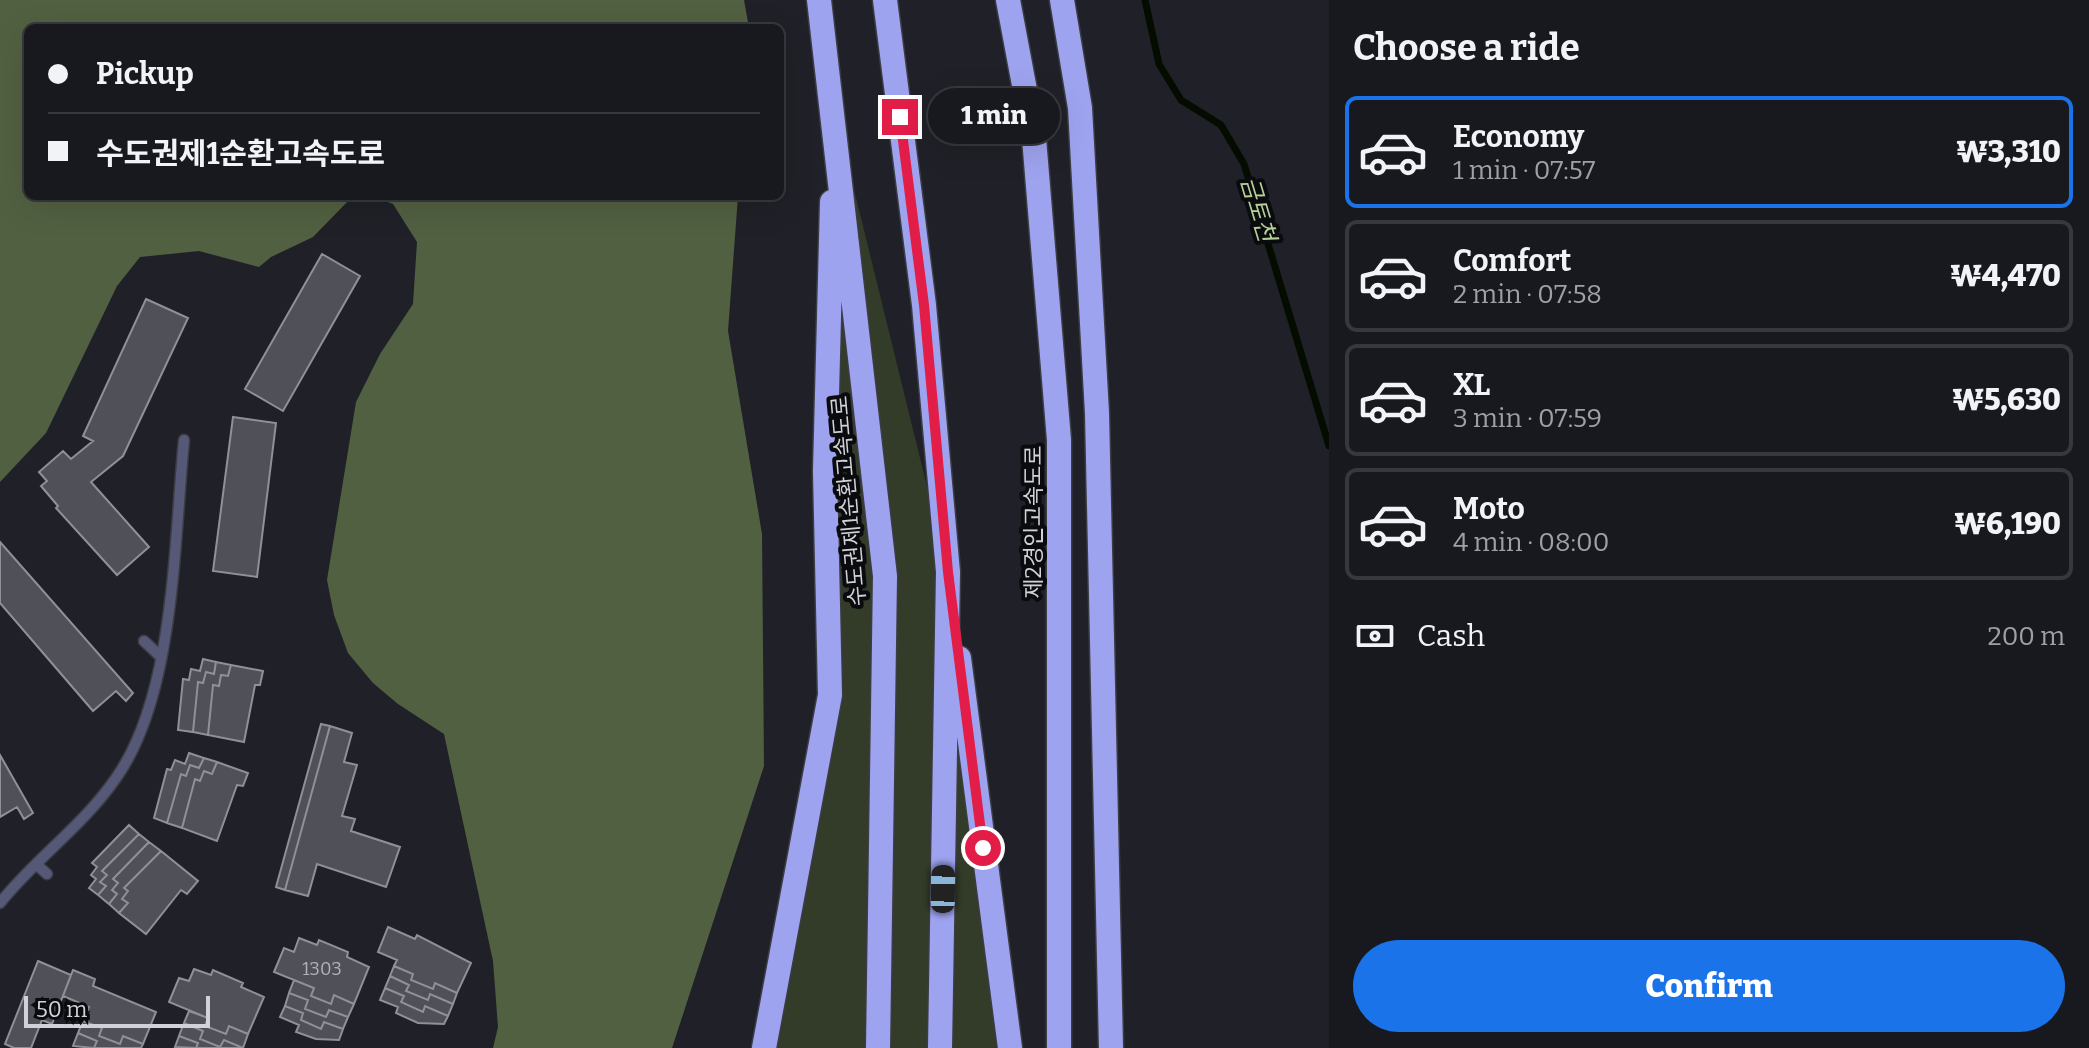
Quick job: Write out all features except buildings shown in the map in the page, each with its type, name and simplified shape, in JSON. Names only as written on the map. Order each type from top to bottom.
[{"type":"highway","name":"수도권제1순환고속도로","points":[[819,0],[834,108],[885,576],[878,1048]]},
{"type":"highway","points":[[885,0],[924,305],[948,572],[1010,1048]]},
{"type":"highway","name":"제2경인고속도로","points":[[1008,0],[1034,138],[1059,440],[1059,1048]]},
{"type":"highway","points":[[1062,0],[1080,108],[1097,413],[1111,1048]]},
{"type":"highway","points":[[764,1048],[830,695],[825,471],[834,108]]},
{"type":"highway","points":[[940,1048],[948,572]]},
{"type":"lane","points":[[0,903],[36,864],[88,816],[133,752],[152,698],[160,656],[184,440]]},
{"type":"lane","points":[[144,641],[160,656]]},
{"type":"lane","points":[[36,864],[47,874]]},
{"type":"green space","points":[[0,0],[744,0],[748,24],[24,24],[24,200],[349,200],[313,237],[271,257],[259,267],[199,251],[140,257],[117,286],[46,433],[0,482]]},
{"type":"green space","points":[[834,108],[948,572],[1014,1048],[764,1048],[830,695]]},
{"type":"green space","points":[[383,200],[738,200],[728,331],[762,534],[764,766],[672,1048],[493,1048],[498,1027],[493,961],[444,734],[398,704],[373,683],[348,653],[334,615],[327,580],[356,402],[380,354],[413,304],[417,242],[393,204]]},
{"type":"waterway","name":"금토천","points":[[1145,0],[1159,64],[1181,100],[1221,125],[1244,164],[1329,446]]},
{"type":"route","points":[[900,117],[924,305],[948,572],[983,848]]}]
